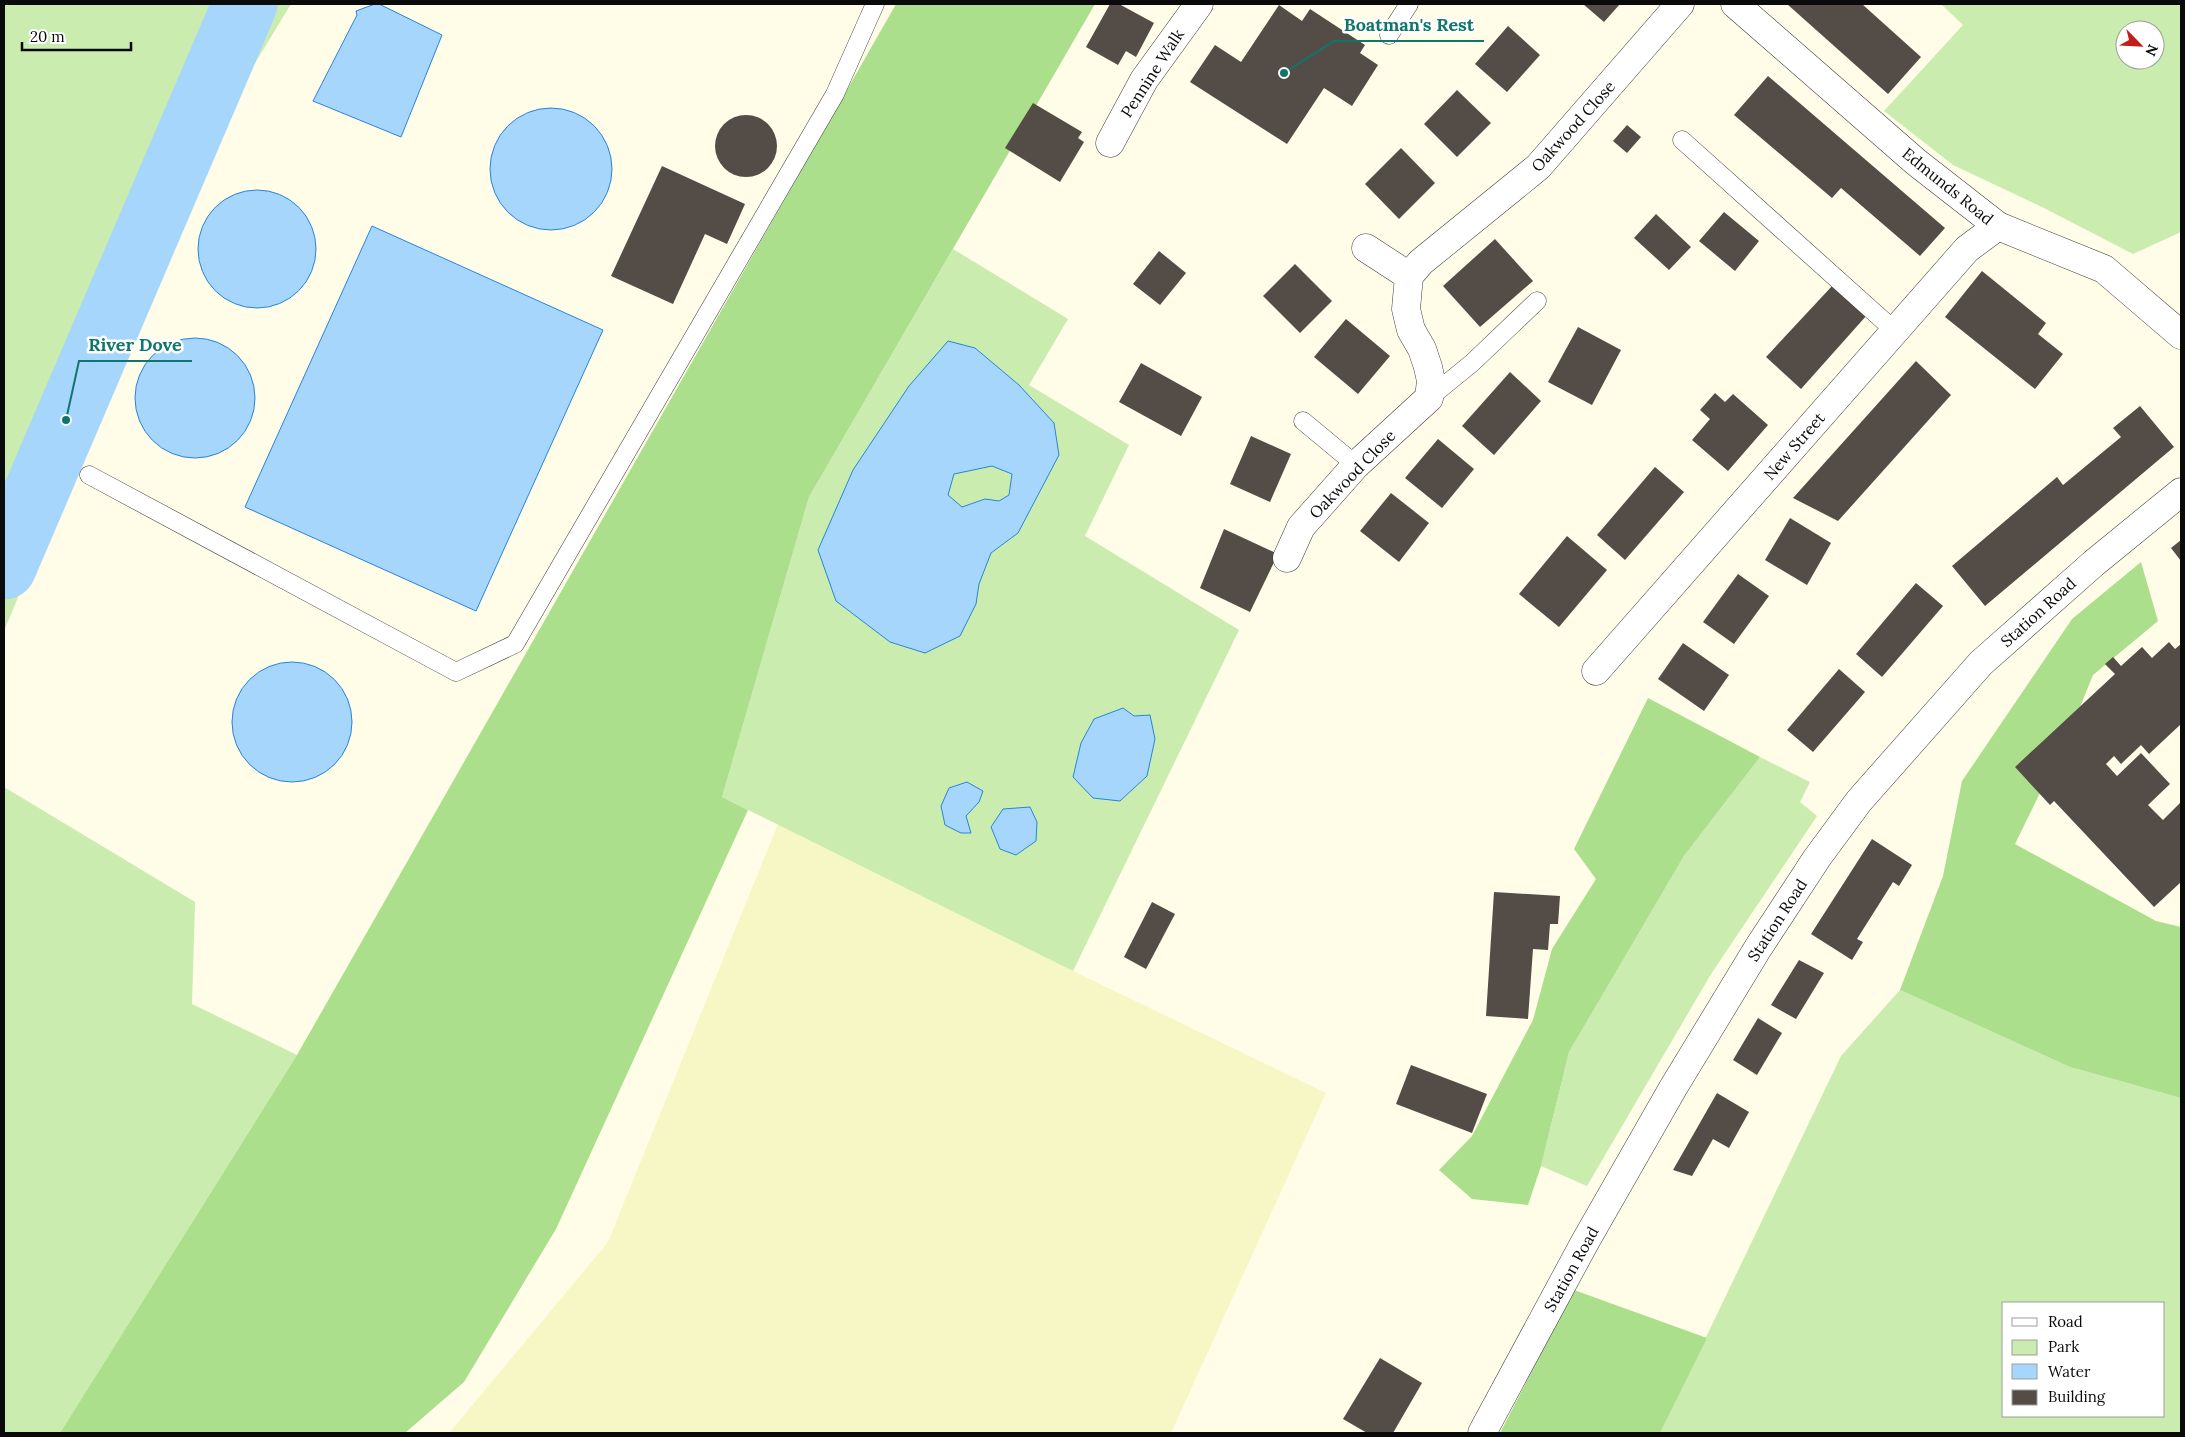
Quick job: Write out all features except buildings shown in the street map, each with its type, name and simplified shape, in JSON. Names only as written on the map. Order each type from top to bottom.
[{"type":"street","name":"Pennine Walk","points":[[1110,143],[1144,80],[1198,4]]},
{"type":"street","name":"Oakwood Close","points":[[1409,276],[1421,262],[1538,167],[1680,4]]},
{"type":"street","name":"Edmunds Road","points":[[1735,4],[1916,162],[1998,226],[2104,269],[2181,335]]},
{"type":"street","name":"New Street","points":[[1596,671],[1967,249],[1998,226]]},
{"type":"street","points":[[1366,248],[1409,276],[1406,309],[1411,330],[1422,349],[1428,367],[1430,382],[1428,398]]},
{"type":"street","name":"Oakwood Close","points":[[1287,558],[1301,527],[1356,465],[1428,398]]},
{"type":"street","name":"Station Road","points":[[1482,1433],[1585,1242],[1673,1088],[1758,948],[1817,858],[1854,808],[1887,767],[1981,663],[2094,563],[2181,492]]},
{"type":"lane","points":[[89,475],[456,672],[515,644],[835,94],[875,4]]},
{"type":"lane","points":[[1388,34],[1409,4]]},
{"type":"lane","points":[[1682,140],[1895,331]]},
{"type":"lane","name":"Oakwood Close","points":[[1428,398],[1472,363],[1537,301]]},
{"type":"lane","points":[[1303,421],[1356,465]]},
{"type":"green space","points":[[4,4],[291,4],[207,142],[4,631]]},
{"type":"green space","points":[[896,4],[1095,4],[809,497],[722,797],[748,810],[556,1229],[464,1382],[405,1433],[60,1433],[297,1055]]},
{"type":"green space","points":[[1941,4],[2181,4],[2181,232],[2133,254],[2044,208],[1953,165],[1884,111],[1963,25]]},
{"type":"green space","points":[[953,249],[1068,319],[1029,385],[1129,445],[1085,536],[1239,630],[1073,971],[722,797],[809,497]]},
{"type":"green space","points":[[2141,562],[2158,621],[2093,675],[2069,734],[2015,844],[2156,921],[2181,927],[2181,1098],[2070,1067],[1900,990],[1943,876],[1962,781],[2072,619]]},
{"type":"green space","points":[[1648,698],[1760,757],[1684,856],[1569,1052],[1541,1166],[1528,1205],[1472,1199],[1439,1170],[1472,1136],[1533,1020],[1552,949],[1596,879],[1574,849]]},
{"type":"green space","points":[[1760,757],[1810,782],[1800,802],[1817,816],[1711,974],[1587,1186],[1541,1166],[1569,1052],[1684,856]]},
{"type":"green space","points":[[4,787],[195,902],[192,1004],[297,1055],[60,1433],[4,1433]]},
{"type":"green space","points":[[778,824],[1073,971],[1326,1093],[1171,1433],[449,1433],[608,1242]]},
{"type":"green space","points":[[1900,990],[2070,1067],[2181,1098],[2181,1433],[1660,1433],[1841,1056]]},
{"type":"green space","points":[[1574,1290],[1707,1338],[1660,1433],[1500,1433]]},
{"type":"water","points":[[379,4],[442,35],[401,137],[313,101],[357,15],[356,11]]},
{"type":"water","points":[[551,108],[563,109],[574,113],[585,118],[594,126],[602,135],[607,146],[611,157],[611,181],[607,192],[602,203],[594,212],[585,220],[574,225],[563,229],[551,230],[539,229],[528,225],[517,220],[508,212],[500,203],[495,192],[491,181],[490,169],[491,157],[495,146],[500,135],[508,126],[517,118],[528,113],[539,109]]},
{"type":"water","points":[[257,190],[280,194],[299,207],[312,226],[316,249],[312,272],[299,291],[280,304],[257,308],[234,304],[215,291],[202,272],[198,249],[202,226],[215,207],[234,194]]},
{"type":"water","points":[[372,226],[603,330],[476,611],[245,507]]},
{"type":"water","points":[[195,338],[218,342],[238,355],[251,375],[255,398],[251,421],[238,441],[218,454],[195,458],[172,454],[152,441],[139,421],[135,398],[139,375],[152,355],[172,342]]},
{"type":"water","points":[[948,341],[975,348],[1019,385],[1054,423],[1059,455],[1018,533],[991,553],[979,584],[976,604],[960,636],[925,653],[890,642],[836,601],[818,550],[853,470],[909,386]],"holes":[[[992,466],[1012,474],[1009,495],[999,501],[985,499],[962,507],[948,495],[954,474]]]},
{"type":"water","points":[[292,662],[315,666],[335,679],[348,699],[352,722],[348,745],[335,765],[315,778],[292,782],[269,778],[249,765],[236,745],[232,722],[236,699],[249,679],[269,666]]},
{"type":"water","points":[[1123,708],[1134,716],[1150,715],[1155,739],[1147,776],[1120,801],[1093,798],[1073,777],[1081,743],[1094,719]]},
{"type":"water","points":[[967,782],[983,791],[979,802],[966,816],[971,833],[961,833],[945,825],[941,806],[949,788]]},
{"type":"water","points":[[1030,807],[1037,822],[1036,841],[1016,855],[1000,849],[991,827],[1003,809]]},
{"type":"waterway","points":[[4,567],[245,4]]},
{"type":"place","name":"Boatman's Rest","points":[[1284,73]]},
{"type":"place","name":"River Dove","points":[[66,420]]}]
